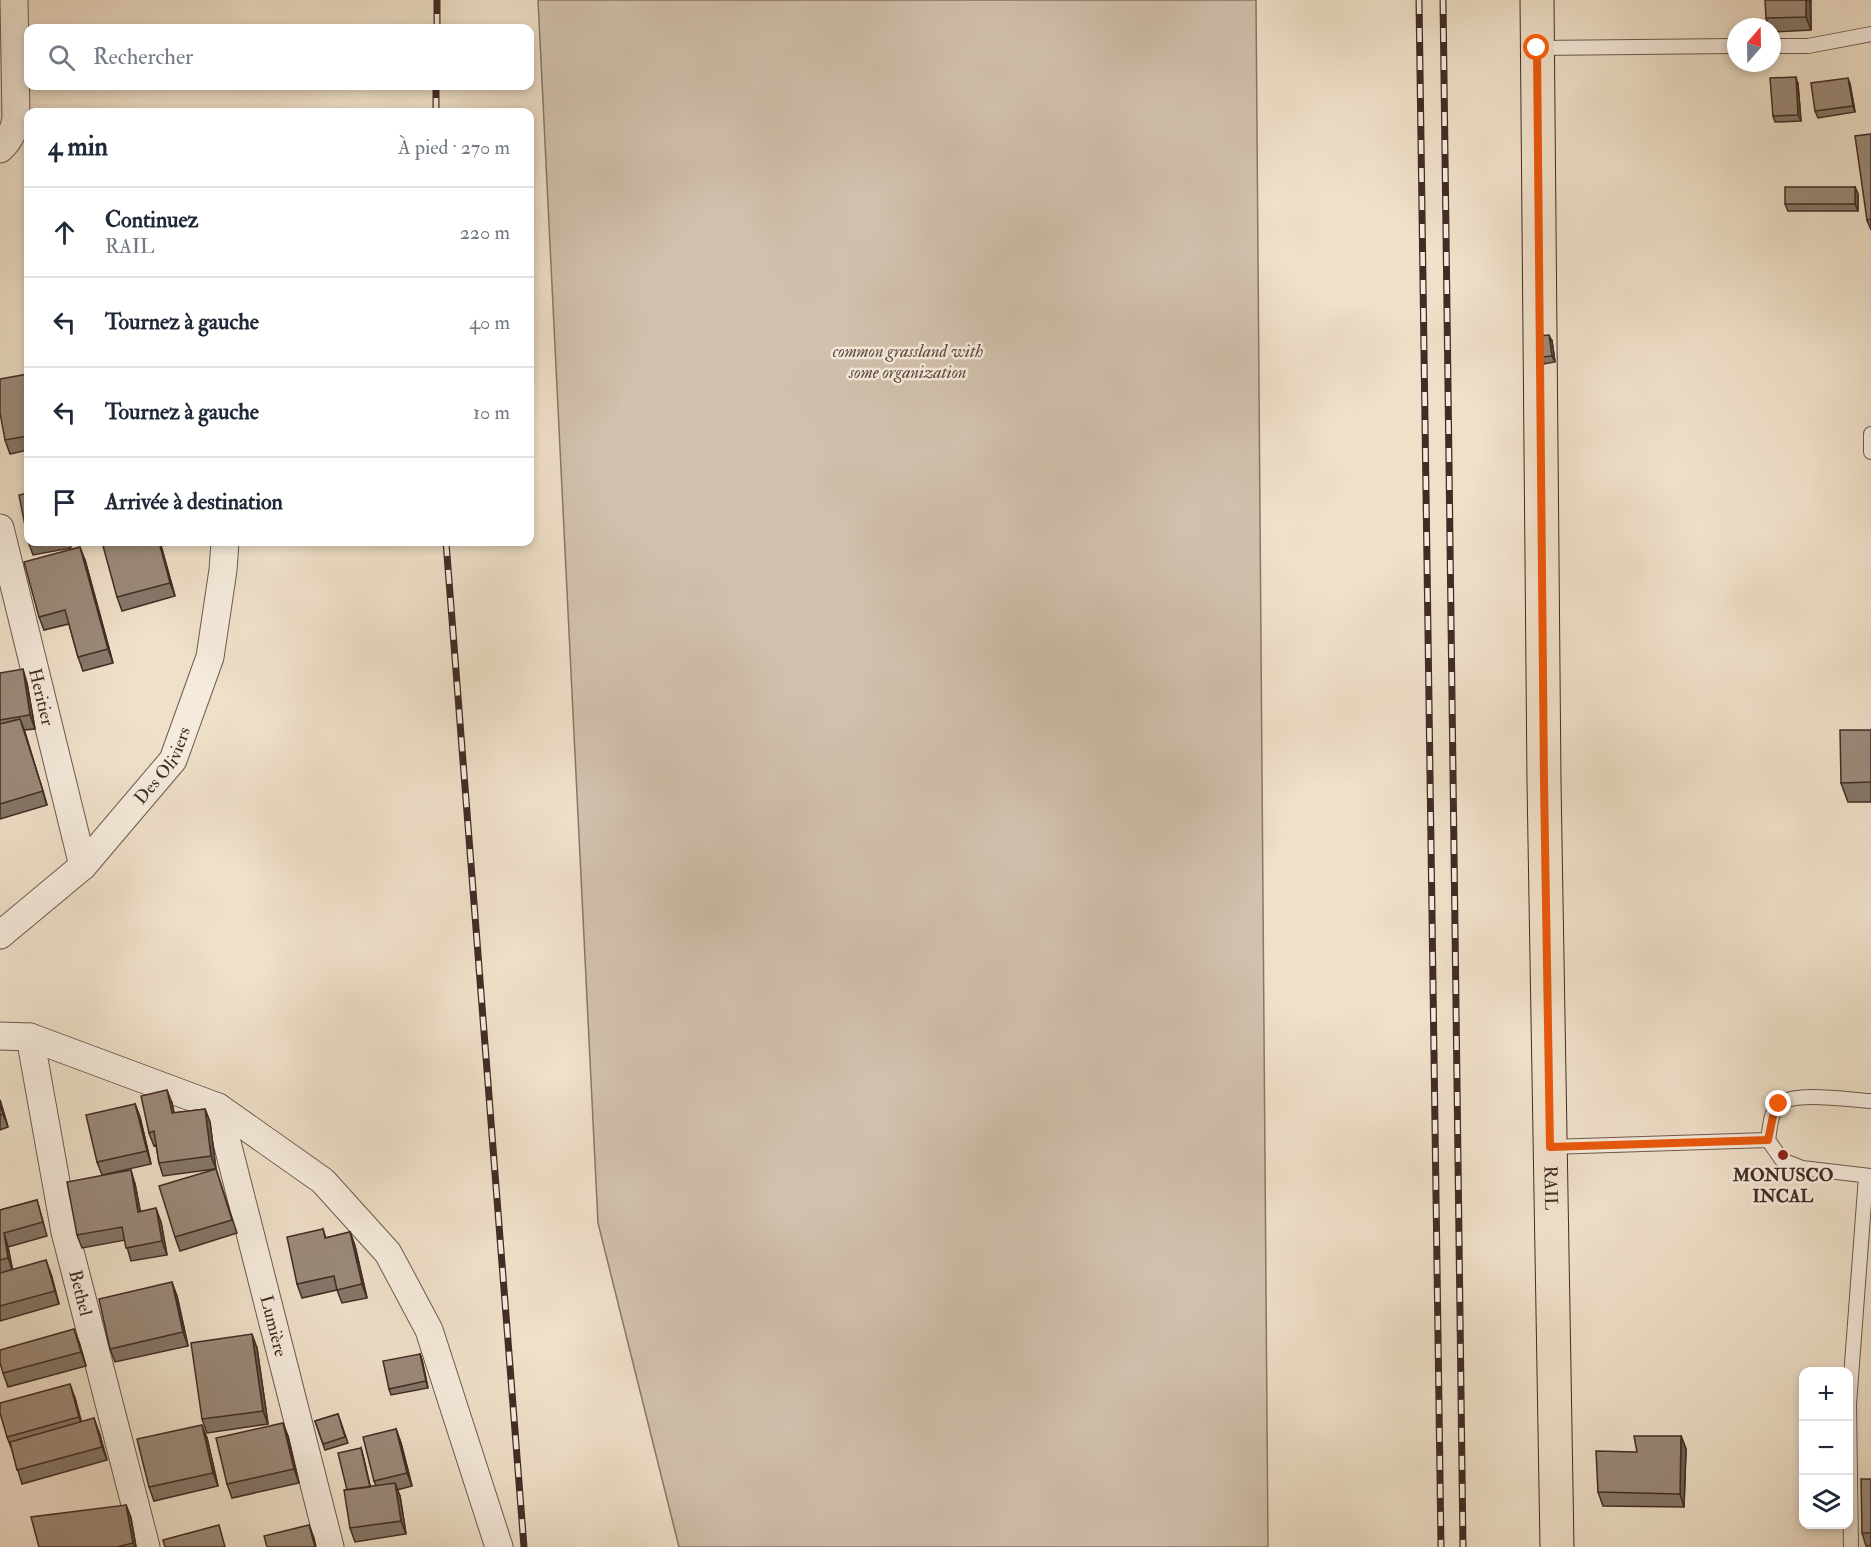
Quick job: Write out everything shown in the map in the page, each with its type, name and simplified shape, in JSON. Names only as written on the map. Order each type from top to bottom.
[{"type":"main road","name":"RAIL","points":[[1537,0],[1544,770],[1557,1547]]},
{"type":"street","points":[[0,149],[8,142],[16,119],[14,0]]},
{"type":"street","name":"Heritier","points":[[0,528],[83,866]]},
{"type":"street","name":"Des Oliviers","points":[[0,935],[83,866],[173,760],[210,657],[225,546]]},
{"type":"street","points":[[0,1036],[30,1037],[218,1107],[323,1181],[388,1253],[429,1330],[499,1547]]},
{"type":"street","name":"Bethel","points":[[30,1037],[65,1232],[146,1547]]},
{"type":"street","name":"Lumière","points":[[218,1107],[330,1547]]},
{"type":"lane","points":[[1781,46],[1808,46],[1871,34]]},
{"type":"lane","points":[[1537,48],[1727,46]]},
{"type":"lane","points":[[1871,434],[1871,452]]},
{"type":"lane","points":[[1851,1547],[1849,1404],[1868,1176],[1802,1168],[1782,1160],[1768,1140],[1773,1116],[1779,1104],[1799,1097],[1871,1101]]},
{"type":"lane","points":[[1550,1147],[1768,1140]]},
{"type":"green space","name":"common grassland with some organization","points":[[538,0],[1256,0],[1268,1547],[679,1547],[598,1223]]},
{"type":"building","points":[[1765,0],[1806,0],[1806,17],[1766,18]]},
{"type":"building","points":[[1796,77],[1798,115],[1773,116],[1770,78]]},
{"type":"building","points":[[1848,78],[1853,106],[1815,111],[1811,83]]},
{"type":"building","points":[[1871,134],[1871,219],[1867,220],[1855,136]]},
{"type":"building","points":[[1785,187],[1855,187],[1855,204],[1785,204]]},
{"type":"building","points":[[1549,335],[1552,356],[1542,357],[1539,336]]},
{"type":"building","points":[[24,375],[24,437],[5,440],[0,413],[0,379]]},
{"type":"building","points":[[24,494],[24,521],[19,495]]},
{"type":"building","points":[[103,546],[160,546],[170,583],[117,597]]},
{"type":"building","points":[[80,547],[108,649],[78,657],[65,610],[39,617],[24,562]]},
{"type":"building","points":[[23,669],[30,715],[0,720],[0,673]]},
{"type":"building","points":[[20,719],[43,791],[0,804],[0,724]]},
{"type":"building","points":[[1840,730],[1871,730],[1871,782],[1841,783]]},
{"type":"building","points":[[167,1090],[172,1113],[205,1109],[211,1156],[159,1163],[154,1131],[149,1133],[141,1096]]},
{"type":"building","points":[[135,1104],[147,1151],[97,1162],[86,1115]]},
{"type":"building","points":[[216,1169],[232,1220],[175,1237],[159,1186]]},
{"type":"building","points":[[131,1170],[138,1212],[156,1208],[162,1241],[126,1248],[122,1227],[77,1235],[67,1182]]},
{"type":"building","points":[[37,1200],[43,1222],[4,1233],[8,1258],[0,1260],[0,1210]]},
{"type":"building","points":[[323,1229],[325,1238],[350,1232],[362,1284],[337,1290],[334,1276],[297,1284],[287,1237]]},
{"type":"building","points":[[46,1260],[55,1291],[0,1306],[0,1273]]},
{"type":"building","points":[[172,1282],[183,1332],[110,1349],[99,1299]]},
{"type":"building","points":[[74,1329],[81,1352],[3,1373],[0,1350]]},
{"type":"building","points":[[252,1334],[263,1411],[202,1419],[191,1343]]},
{"type":"building","points":[[420,1354],[426,1381],[389,1389],[383,1361]]},
{"type":"building","points":[[70,1384],[79,1417],[7,1437],[0,1413],[0,1403]]},
{"type":"building","points":[[338,1414],[345,1437],[323,1444],[315,1421]]},
{"type":"building","points":[[94,1418],[102,1447],[17,1470],[10,1442]]},
{"type":"building","points":[[283,1423],[294,1469],[227,1484],[216,1438]]},
{"type":"building","points":[[202,1425],[213,1473],[149,1487],[137,1439]]},
{"type":"building","points":[[396,1429],[407,1473],[374,1481],[363,1437]]},
{"type":"building","points":[[1634,1436],[1681,1436],[1680,1494],[1598,1492],[1596,1451],[1637,1452]]},
{"type":"building","points":[[361,1448],[370,1487],[347,1490],[338,1453]]},
{"type":"building","points":[[1861,1479],[1871,1479],[1871,1533],[1862,1533]]},
{"type":"building","points":[[395,1483],[401,1521],[350,1528],[344,1490]]},
{"type":"building","points":[[126,1505],[133,1543],[117,1547],[39,1547],[31,1517]]},
{"type":"building","points":[[219,1525],[225,1547],[165,1547],[163,1540]]},
{"type":"building","points":[[309,1525],[315,1547],[267,1547],[264,1536]]},
{"type":"railway","points":[[437,0],[437,24]]},
{"type":"railway","points":[[1419,0],[1441,1547]]},
{"type":"railway","points":[[1443,0],[1463,1547]]},
{"type":"railway","points":[[436,90],[436,108]]},
{"type":"railway","points":[[446,546],[524,1547]]},
{"type":"place","name":"MONUSCO INCAL","points":[[1783,1155]]},
{"type":"route","points":[[1537,48],[1550,1147],[1768,1140],[1773,1116],[1779,1104]]}]
